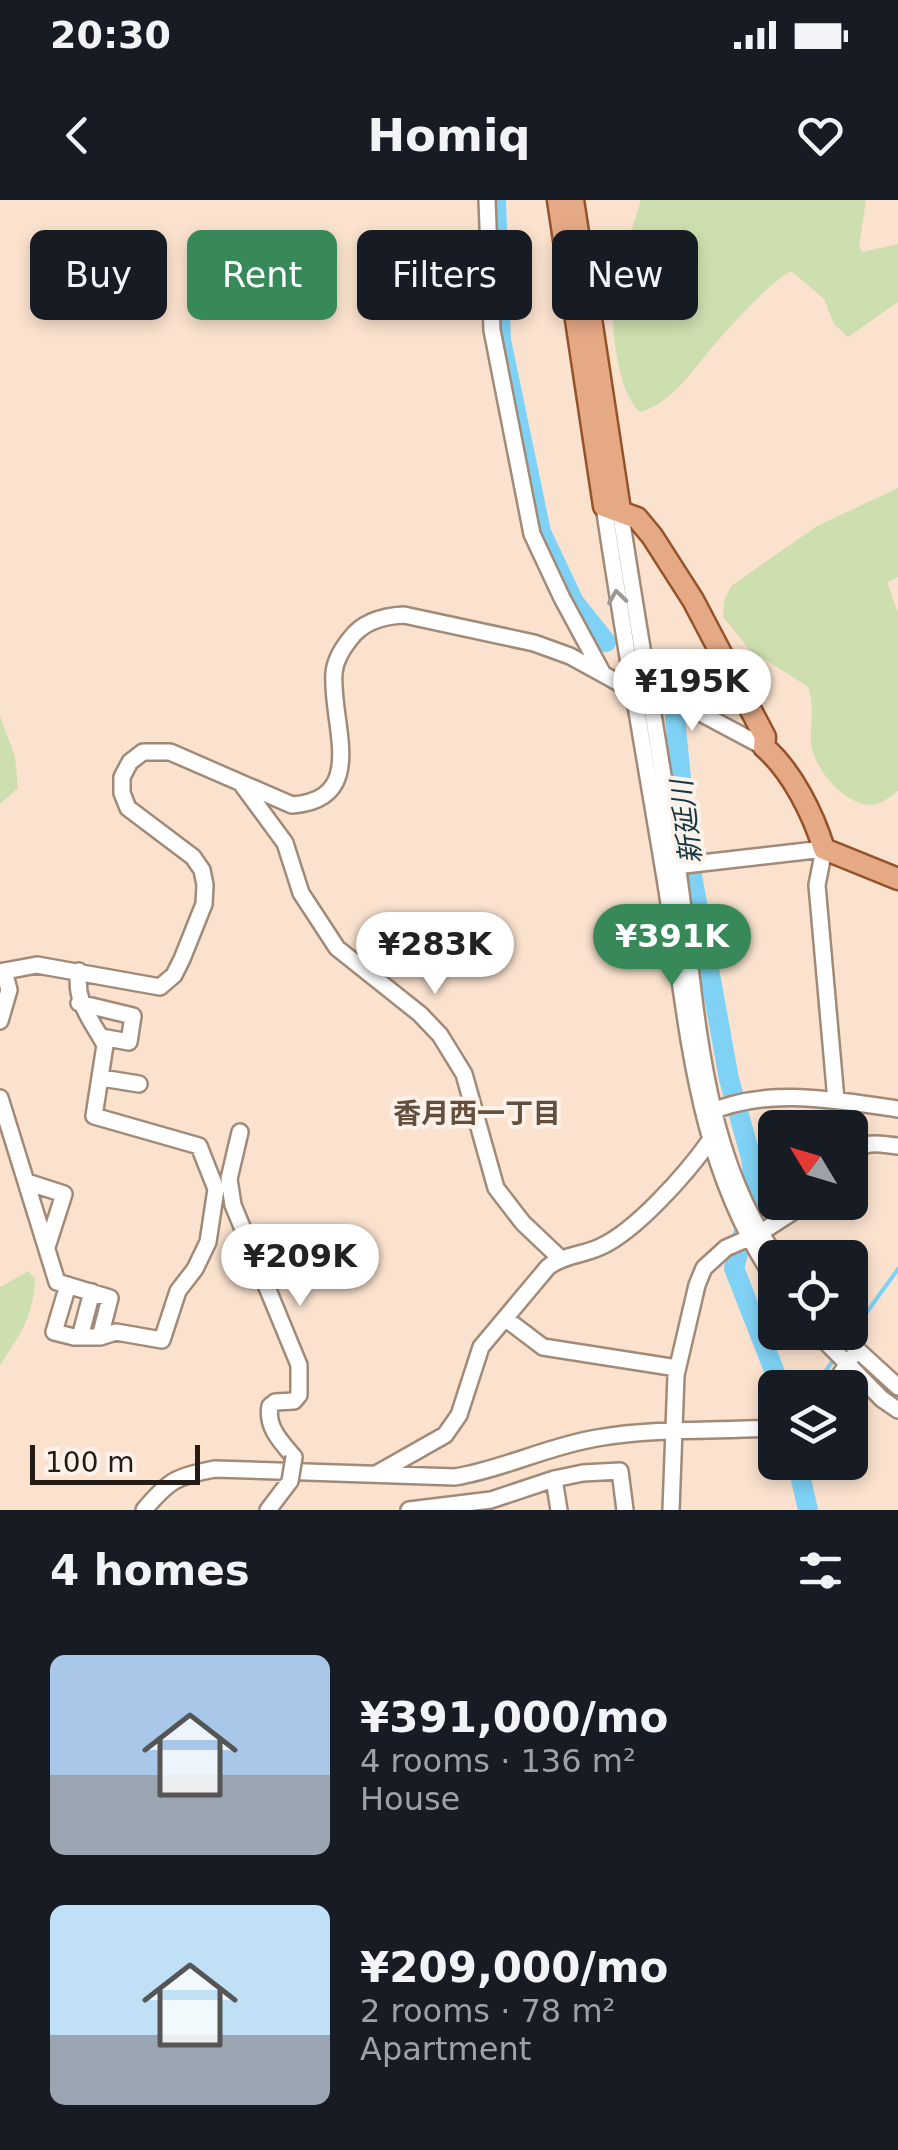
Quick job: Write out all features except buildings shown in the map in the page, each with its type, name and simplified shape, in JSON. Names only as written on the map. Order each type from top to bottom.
[{"type":"main road","points":[[558,200],[612,508]]},
{"type":"main road","points":[[574,200],[612,508]]},
{"type":"main road","points":[[612,508],[637,518],[692,600],[765,737],[764,748],[779,760],[791,780],[818,829],[824,849],[898,879]]},
{"type":"street","points":[[487,200],[492,330],[532,534],[604,674]]},
{"type":"street","points":[[612,508],[710,1142],[758,1244]]},
{"type":"street","points":[[0,1021],[8,990],[2,971],[37,965],[160,987],[174,976],[204,904],[202,870],[193,857],[128,808],[122,794],[122,776],[130,762],[143,752],[156,750],[185,757],[292,805],[313,803],[337,783],[341,764],[334,672],[340,652],[354,632],[384,616],[404,614],[534,643],[639,690],[657,690],[764,748]]},
{"type":"street","points":[[243,786],[284,843],[301,892],[337,948],[420,1014],[440,1035],[464,1074],[496,1188],[523,1223],[561,1260]]},
{"type":"street","points":[[670,867],[824,849],[816,885],[836,1100]]},
{"type":"street","points":[[68,1285],[54,1332],[80,1337],[116,1332],[162,1340],[178,1292],[208,1242],[216,1189],[200,1146],[94,1116],[105,1046],[79,1003],[79,971]]},
{"type":"street","points":[[79,1003],[133,1016],[128,1042],[100,1037]]},
{"type":"street","points":[[102,1078],[139,1084]]},
{"type":"street","points":[[0,1098],[57,1282],[110,1298],[100,1336]]},
{"type":"street","points":[[708,1113],[744,1100],[836,1100],[898,1109]]},
{"type":"street","points":[[708,1113],[759,1240]]},
{"type":"street","points":[[240,1132],[229,1179],[233,1206],[299,1366],[300,1395],[294,1401],[276,1402],[268,1414],[276,1436],[294,1457],[290,1481],[268,1510]]},
{"type":"street","points":[[376,1474],[445,1435],[458,1415],[481,1347],[548,1267],[616,1237],[684,1176],[710,1142]]},
{"type":"street","points":[[868,1144],[898,1146]]},
{"type":"street","points":[[27,1182],[64,1194],[47,1248]]},
{"type":"street","points":[[671,1510],[677,1368],[697,1285],[704,1268],[726,1248],[779,1220]]},
{"type":"street","points":[[80,1337],[92,1292]]},
{"type":"street","points":[[506,1319],[543,1347],[677,1368]]},
{"type":"street","points":[[842,1350],[898,1387]]},
{"type":"street","points":[[848,1350],[898,1410]]},
{"type":"street","points":[[844,1370],[852,1357]]},
{"type":"street","points":[[144,1510],[160,1491],[182,1475],[198,1472],[247,1469],[456,1477],[599,1438],[758,1429]]},
{"type":"street","points":[[409,1510],[491,1500],[554,1479],[620,1471],[625,1510]]},
{"type":"street","points":[[554,1479],[558,1510]]},
{"type":"green space","points":[[641,200],[866,200],[859,247],[863,252],[898,244],[898,302],[848,337],[834,324],[824,299],[791,271],[745,310],[675,391],[640,412],[623,381],[613,320],[698,320],[698,230],[632,230]]},
{"type":"green space","points":[[898,488],[898,577],[887,582],[898,613],[898,791],[880,803],[866,804],[844,795],[818,764],[811,743],[808,687],[749,649],[723,617],[724,601],[731,586],[817,526]]},
{"type":"green space","points":[[0,716],[15,757],[18,788],[0,804]]},
{"type":"green space","points":[[28,1271],[35,1279],[29,1314],[0,1365],[0,1287]]},
{"type":"waterway","name":"新延川","points":[[496,200],[501,340],[541,532],[574,602],[606,642]]},
{"type":"waterway","name":"新延川","points":[[675,718],[689,859],[729,1079],[751,1158],[755,1191],[734,1268],[774,1370]]},
{"type":"waterway","points":[[868,1310],[898,1269]]},
{"type":"waterway","points":[[826,1370],[834,1359]]},
{"type":"waterway","name":"新延川","points":[[801,1480],[808,1510]]},
{"type":"district","name":"香月西一丁目","points":[[477,1113]]}]
